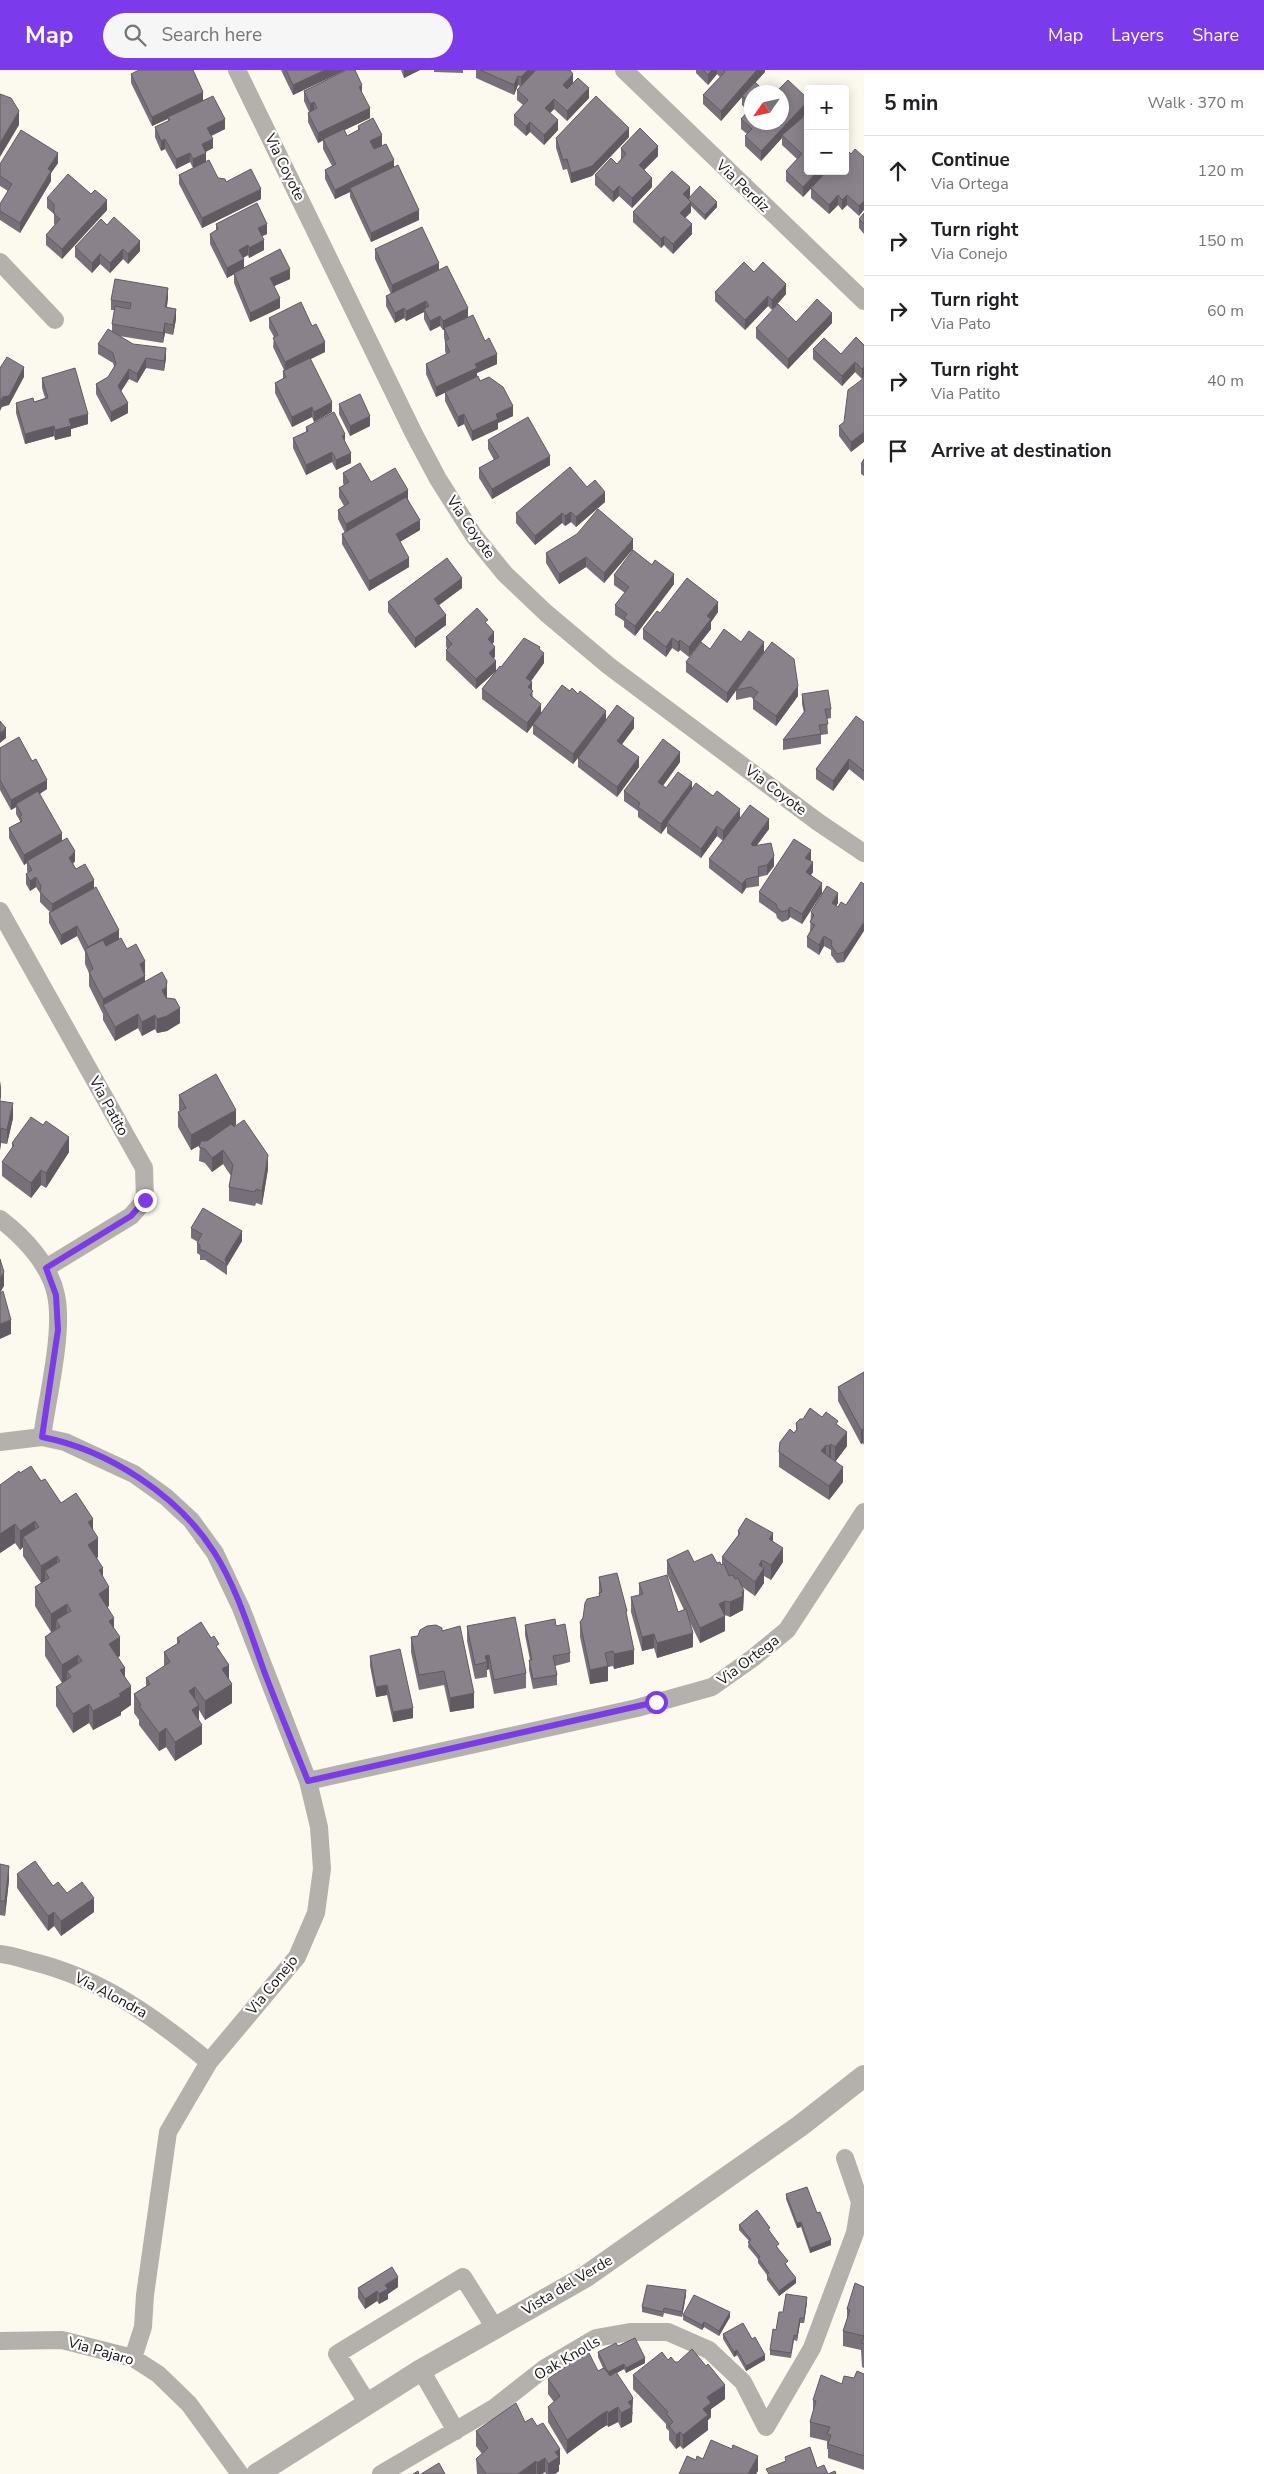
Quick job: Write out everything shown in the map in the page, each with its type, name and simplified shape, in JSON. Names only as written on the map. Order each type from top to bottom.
[{"type":"street","name":"Via Coyote","points":[[238,70],[414,434],[438,479],[480,544],[505,574],[546,613],[609,666],[818,822],[864,853]]},
{"type":"street","name":"Via Perdiz","points":[[624,70],[864,301]]},
{"type":"street","points":[[0,262],[55,320]]},
{"type":"street","name":"Via Patito","points":[[0,911],[144,1168],[145,1200],[131,1216],[46,1268]]},
{"type":"street","points":[[0,1219],[25,1243],[46,1268],[56,1295],[58,1330],[42,1437]]},
{"type":"street","name":"Via Conejo","points":[[0,1442],[42,1437],[65,1442],[134,1474],[166,1497],[191,1520],[215,1553],[241,1608],[308,1781],[319,1827],[322,1861],[316,1913],[297,1957],[209,2062],[168,2132],[143,2327],[133,2358]]},
{"type":"street","name":"Via Ortega","points":[[308,1781],[638,1708],[712,1686],[753,1658],[787,1630],[864,1512]]},
{"type":"street","name":"Via Alondra","points":[[0,1954],[56,1968],[92,1982],[133,2004],[209,2062]]},
{"type":"street","name":"Vista del Verde","points":[[257,2474],[421,2370],[585,2278],[800,2126],[864,2076]]},
{"type":"street","name":"Oak Knolls","points":[[381,2474],[494,2408],[545,2368],[596,2338],[630,2332],[668,2332],[710,2350],[743,2382],[766,2427],[789,2384],[812,2348],[836,2279],[855,2233],[860,2202],[845,2158]]},
{"type":"street","points":[[368,2404],[337,2354],[463,2277],[495,2328]]},
{"type":"street","name":"Via Pajaro","points":[[0,2341],[62,2340],[133,2358],[158,2374],[189,2404],[240,2474]]},
{"type":"street","points":[[421,2370],[456,2431]]},
{"type":"building","points":[[139,70],[193,70],[203,92],[152,117],[131,74]]},
{"type":"building","points":[[286,70],[325,70],[293,85]]},
{"type":"building","points":[[347,70],[355,70],[362,85],[359,87],[370,108],[318,133],[308,113],[317,108],[314,102],[310,104],[304,91]]},
{"type":"building","points":[[480,70],[528,70],[521,77],[518,76],[514,85]]},
{"type":"building","points":[[536,70],[570,70],[573,74],[563,85],[567,89],[578,78],[589,88],[567,111],[554,99],[545,108],[558,120],[544,135],[530,122],[526,126],[514,115],[528,100],[517,90]]},
{"type":"building","points":[[703,70],[712,70],[708,75]]},
{"type":"building","points":[[723,70],[757,70],[721,111],[703,95],[725,72]]},
{"type":"building","points":[[788,80],[804,95],[804,105],[789,121],[789,85],[783,85]]},
{"type":"building","points":[[0,94],[11,98],[19,111],[0,143]]},
{"type":"building","points":[[213,96],[225,119],[207,128],[213,139],[202,144],[206,153],[193,159],[190,153],[176,159],[165,139],[161,141],[155,127],[170,120],[168,117]]},
{"type":"building","points":[[596,96],[629,128],[592,166],[571,173],[567,159],[563,160],[556,138]]},
{"type":"building","points":[[804,116],[804,175],[814,175],[803,187],[786,171],[802,154],[782,135]]},
{"type":"building","points":[[373,118],[382,135],[370,141],[374,149],[386,144],[394,160],[335,190],[325,170],[336,164],[323,139],[344,129],[347,136],[360,129],[358,126]]},
{"type":"building","points":[[640,128],[658,146],[639,165],[652,178],[632,198],[619,186],[613,192],[595,175],[611,158],[617,164],[626,154],[621,148]]},
{"type":"building","points":[[21,130],[58,153],[48,169],[51,171],[20,223],[0,211],[0,204],[12,184],[0,176],[0,164]]},
{"type":"building","points":[[751,130],[781,130],[761,151],[745,136]]},
{"type":"building","points":[[855,149],[864,157],[864,201],[859,206],[847,195],[842,200],[838,195],[829,205],[811,188],[823,175],[849,175],[849,152],[851,154]]},
{"type":"building","points":[[209,160],[218,178],[225,179],[226,182],[251,169],[261,189],[202,218],[179,175]]},
{"type":"building","points":[[398,165],[419,210],[371,233],[350,188]]},
{"type":"building","points":[[672,171],[690,187],[683,194],[691,202],[680,213],[692,224],[673,244],[664,236],[661,239],[633,212]]},
{"type":"building","points":[[68,174],[91,194],[95,190],[107,200],[62,249],[46,235],[60,219],[54,214],[54,204],[47,198]]},
{"type":"building","points":[[700,186],[717,202],[705,215],[688,199]]},
{"type":"building","points":[[257,203],[267,224],[258,228],[264,240],[249,248],[248,245],[239,250],[244,259],[227,268],[210,234],[218,229],[216,224]]},
{"type":"building","points":[[864,213],[864,224],[859,219]]},
{"type":"building","points":[[114,217],[140,241],[128,254],[123,249],[110,263],[100,254],[92,263],[75,247],[101,219],[107,225]]},
{"type":"building","points":[[422,227],[439,263],[392,285],[375,249]]},
{"type":"building","points":[[280,249],[290,269],[270,278],[280,298],[250,313],[234,273]]},
{"type":"building","points":[[744,262],[754,272],[763,262],[786,284],[772,300],[768,296],[745,320],[715,292]]},
{"type":"building","points":[[447,266],[468,308],[443,321],[440,316],[430,321],[424,309],[429,306],[426,301],[406,311],[404,308],[395,313],[386,296]]},
{"type":"building","points":[[115,279],[168,288],[165,307],[176,309],[173,325],[165,323],[163,333],[112,324],[115,306],[130,309],[131,303],[111,300]]},
{"type":"building","points":[[817,299],[832,313],[788,359],[756,328],[778,304],[796,322]]},
{"type":"building","points":[[301,302],[312,326],[316,324],[325,342],[285,362],[273,338],[278,335],[269,318]]},
{"type":"building","points":[[473,315],[485,341],[489,338],[497,354],[475,364],[477,368],[436,387],[426,364],[450,352],[445,341],[449,339],[444,328]]},
{"type":"building","points":[[108,329],[133,344],[166,348],[164,361],[146,358],[137,374],[129,369],[118,386],[128,403],[111,412],[96,384],[108,377],[116,364],[113,353],[98,344]]},
{"type":"building","points":[[856,337],[864,345],[864,367],[862,369],[855,362],[842,376],[813,349],[824,338],[841,354]]},
{"type":"building","points":[[7,357],[24,367],[9,396],[2,397],[0,401],[0,368]]},
{"type":"building","points":[[310,358],[332,402],[314,412],[312,407],[292,417],[275,383],[286,377],[283,371]]},
{"type":"building","points":[[75,368],[88,414],[69,419],[71,426],[55,430],[54,426],[25,434],[16,403],[33,398],[34,402],[48,398],[42,378]]},
{"type":"building","points":[[478,376],[480,381],[489,377],[503,387],[513,406],[496,414],[498,419],[472,431],[464,414],[458,417],[445,392]]},
{"type":"building","points":[[864,378],[864,432],[851,442],[839,426],[844,422],[848,390]]},
{"type":"building","points":[[360,394],[370,416],[350,426],[339,404]]},
{"type":"building","points":[[334,412],[345,434],[342,436],[351,453],[336,460],[332,452],[306,465],[293,438],[308,431],[306,427]]},
{"type":"building","points":[[528,417],[550,456],[492,489],[479,468],[499,457],[488,440]]},
{"type":"building","points":[[360,463],[371,482],[395,468],[408,490],[346,524],[338,510],[349,503],[339,488],[349,482],[343,473]]},
{"type":"building","points":[[570,467],[587,487],[595,480],[605,492],[576,517],[571,512],[565,516],[562,513],[535,536],[516,513]]},
{"type":"building","points":[[406,497],[420,520],[396,534],[409,558],[369,581],[342,534]]},
{"type":"building","points":[[598,509],[633,539],[604,573],[586,557],[559,574],[546,553],[577,534]]},
{"type":"building","points":[[633,550],[652,565],[655,560],[674,574],[635,626],[624,618],[627,614],[615,605],[629,587],[614,575]]},
{"type":"building","points":[[447,558],[462,578],[434,599],[446,615],[415,638],[388,602]]},
{"type":"building","points":[[687,578],[718,602],[707,616],[711,619],[689,647],[680,640],[678,642],[672,638],[666,647],[643,629],[657,611],[660,613]]},
{"type":"building","points":[[477,608],[488,620],[485,622],[494,632],[488,639],[495,647],[489,653],[496,661],[476,679],[446,650],[452,644],[446,637]]},
{"type":"building","points":[[724,629],[741,642],[749,631],[764,642],[727,693],[686,662],[701,642],[710,649]]},
{"type":"building","points":[[524,638],[540,647],[539,649],[544,653],[526,678],[532,682],[528,687],[533,691],[530,695],[541,704],[527,723],[482,689]]},
{"type":"building","points":[[772,642],[794,659],[798,686],[776,716],[753,699],[758,692],[751,687],[736,690]]},
{"type":"building","points":[[562,685],[570,691],[572,688],[578,694],[580,691],[606,711],[573,754],[533,724]]},
{"type":"building","points":[[828,690],[831,709],[825,709],[828,724],[819,725],[821,734],[783,740],[805,711],[802,694]]},
{"type":"building","points":[[617,705],[634,718],[617,741],[639,757],[617,787],[578,758]]},
{"type":"building","points":[[856,716],[864,722],[864,771],[849,759],[833,781],[816,769]]},
{"type":"building","points":[[0,721],[6,728],[0,733]]},
{"type":"building","points":[[19,737],[32,761],[36,759],[47,780],[11,800],[0,780],[0,748]]},
{"type":"building","points":[[663,739],[680,752],[658,782],[666,788],[678,772],[692,782],[661,824],[638,807],[640,803],[624,791]]},
{"type":"building","points":[[696,783],[713,796],[717,791],[740,809],[723,831],[717,826],[701,849],[667,823]]},
{"type":"building","points":[[38,791],[62,833],[24,855],[9,828],[22,821],[20,816],[22,815],[16,804]]},
{"type":"building","points":[[750,805],[769,819],[751,844],[753,846],[771,843],[774,856],[767,865],[758,867],[759,876],[746,879],[742,884],[709,859]]},
{"type":"building","points":[[67,838],[75,851],[69,858],[76,869],[85,864],[94,880],[52,904],[40,892],[41,886],[36,877],[30,881],[26,874],[32,870],[27,861]]},
{"type":"building","points":[[794,839],[811,850],[805,858],[813,862],[806,872],[822,883],[802,914],[790,907],[782,912],[777,908],[776,904],[759,892]]},
{"type":"building","points":[[861,882],[864,884],[864,922],[844,952],[837,954],[831,945],[832,941],[824,936],[819,945],[807,937],[815,925],[810,922],[814,915],[811,912],[827,886],[838,893],[832,903],[838,907],[841,902],[846,905]]},
{"type":"building","points":[[96,887],[119,930],[88,947],[77,926],[61,935],[49,913]]},
{"type":"building","points":[[121,938],[127,949],[136,944],[145,961],[140,964],[145,976],[103,999],[89,972],[93,969],[85,949],[103,940],[106,946]]},
{"type":"building","points":[[162,972],[167,981],[166,988],[162,990],[166,998],[175,999],[180,1008],[167,1016],[157,1019],[155,1015],[142,1022],[138,1014],[115,1027],[103,1005]]},
{"type":"building","points":[[216,1074],[236,1110],[191,1135],[178,1112],[186,1108],[179,1095]]},
{"type":"building","points":[[0,1101],[13,1103],[7,1130],[1,1128],[0,1136]]},
{"type":"building","points":[[31,1117],[43,1125],[46,1121],[69,1137],[46,1173],[41,1170],[31,1183],[2,1162],[14,1145],[12,1143]]},
{"type":"building","points":[[244,1120],[268,1155],[262,1191],[256,1189],[255,1192],[229,1187],[233,1165],[223,1150],[212,1158],[205,1149],[199,1147],[201,1141],[207,1141],[231,1124],[234,1127]]},
{"type":"building","points":[[203,1208],[242,1231],[225,1259],[227,1265],[205,1251],[200,1250],[200,1245],[197,1243],[202,1234],[191,1228]]},
{"type":"building","points":[[0,1259],[4,1272],[0,1278]]},
{"type":"building","points":[[3,1291],[11,1320],[0,1324],[0,1293]]},
{"type":"building","points":[[864,1372],[864,1430],[861,1430],[838,1387]]},
{"type":"building","points":[[810,1408],[822,1417],[826,1412],[838,1421],[836,1424],[847,1432],[835,1447],[831,1444],[829,1446],[826,1445],[821,1451],[843,1467],[829,1486],[779,1452],[780,1442],[790,1429],[794,1433],[797,1429],[796,1423],[803,1419]]},
{"type":"building","points":[[31,1466],[41,1481],[45,1479],[61,1503],[76,1493],[93,1519],[88,1522],[98,1538],[88,1545],[103,1568],[99,1570],[109,1587],[99,1594],[114,1618],[109,1621],[120,1637],[109,1644],[125,1668],[120,1670],[131,1686],[119,1694],[121,1696],[93,1711],[89,1704],[73,1714],[56,1687],[71,1677],[67,1671],[82,1661],[78,1655],[62,1665],[45,1637],[60,1627],[56,1620],[71,1611],[67,1604],[51,1614],[35,1587],[49,1578],[45,1571],[60,1561],[57,1556],[41,1566],[23,1537],[39,1527],[35,1521],[20,1531],[15,1524],[0,1534],[0,1485],[19,1471],[20,1473]]},
{"type":"building","points":[[746,1518],[773,1533],[769,1539],[783,1548],[771,1565],[762,1560],[759,1565],[764,1568],[755,1582],[722,1557],[740,1533],[738,1531]]},
{"type":"building","points":[[688,1550],[694,1562],[712,1554],[717,1563],[724,1564],[729,1576],[733,1575],[735,1579],[738,1578],[744,1591],[742,1592],[743,1596],[730,1602],[725,1601],[719,1604],[725,1616],[700,1628],[667,1560]]},
{"type":"building","points":[[617,1573],[627,1611],[634,1650],[614,1654],[613,1651],[605,1653],[608,1666],[590,1670],[580,1622],[583,1618],[585,1603],[587,1599],[600,1596],[599,1593],[602,1592],[599,1577]]},
{"type":"building","points":[[667,1575],[678,1612],[686,1609],[693,1633],[657,1643],[654,1634],[642,1637],[631,1597],[643,1594],[639,1583]]},
{"type":"building","points":[[515,1617],[526,1673],[494,1680],[489,1655],[485,1656],[487,1662],[475,1665],[467,1626]]},
{"type":"building","points":[[555,1619],[556,1626],[565,1624],[570,1653],[553,1656],[557,1675],[533,1679],[529,1660],[532,1660],[525,1625]]},
{"type":"building","points":[[201,1622],[211,1638],[214,1636],[219,1644],[216,1646],[229,1665],[222,1669],[232,1684],[205,1701],[195,1687],[189,1691],[199,1705],[192,1710],[202,1725],[175,1742],[166,1728],[159,1733],[139,1706],[141,1705],[134,1694],[150,1684],[146,1678],[170,1662],[164,1652],[180,1642],[177,1638]]},
{"type":"building","points":[[436,1625],[442,1628],[442,1631],[460,1626],[474,1693],[450,1698],[444,1671],[419,1675],[411,1637],[418,1636],[420,1630],[427,1626]]},
{"type":"building","points":[[400,1649],[413,1708],[393,1712],[387,1685],[376,1687],[370,1656]]},
{"type":"building","points":[[35,1861],[53,1886],[58,1882],[67,1893],[82,1882],[94,1898],[61,1921],[54,1912],[48,1916],[17,1874]]},
{"type":"building","points":[[0,1864],[9,1866],[5,1901],[0,1901]]},
{"type":"building","points":[[807,2187],[817,2213],[820,2212],[831,2240],[810,2248],[801,2222],[797,2223],[786,2194]]},
{"type":"building","points":[[757,2210],[779,2244],[776,2246],[788,2261],[785,2264],[796,2278],[779,2291],[767,2275],[769,2273],[758,2258],[760,2257],[748,2242],[751,2240],[739,2225]]},
{"type":"building","points":[[392,2267],[398,2277],[385,2285],[388,2289],[379,2294],[377,2291],[365,2299],[358,2288]]},
{"type":"building","points":[[855,2283],[864,2287],[864,2336],[843,2331],[850,2310],[847,2309]]},
{"type":"building","points":[[647,2285],[686,2290],[682,2312],[664,2308],[663,2312],[642,2307]]},
{"type":"building","points":[[786,2294],[807,2297],[804,2318],[800,2318],[797,2336],[794,2335],[791,2353],[770,2350],[773,2329],[776,2330],[779,2312],[783,2312]]},
{"type":"building","points":[[694,2295],[730,2312],[719,2331],[704,2322],[702,2325],[683,2315]]},
{"type":"building","points":[[743,2323],[752,2339],[755,2337],[765,2355],[746,2366],[737,2350],[734,2352],[723,2334]]},
{"type":"building","points":[[635,2338],[645,2358],[626,2368],[624,2364],[608,2372],[598,2352],[616,2343],[618,2346]]},
{"type":"building","points":[[692,2349],[706,2366],[708,2364],[725,2385],[707,2397],[711,2403],[703,2409],[708,2415],[683,2435],[680,2432],[676,2435],[669,2426],[673,2422],[666,2413],[668,2412],[633,2375],[662,2352],[668,2360],[671,2357],[675,2362],[678,2362]]},
{"type":"building","points":[[588,2351],[598,2371],[604,2368],[610,2376],[616,2372],[632,2396],[633,2399],[628,2402],[632,2407],[621,2413],[618,2407],[608,2413],[607,2411],[567,2440],[548,2407],[560,2396],[548,2379]]},
{"type":"building","points":[[857,2371],[864,2374],[864,2456],[828,2444],[831,2435],[827,2434],[830,2427],[810,2422],[816,2401],[813,2400],[821,2375],[842,2384],[844,2376],[854,2378]]},
{"type":"building","points":[[516,2403],[525,2422],[532,2418],[537,2426],[543,2423],[560,2449],[555,2452],[559,2457],[548,2464],[545,2458],[537,2463],[536,2461],[518,2474],[486,2474],[476,2459],[488,2448],[476,2431]]},
{"type":"building","points":[[711,2440],[732,2449],[733,2445],[758,2456],[748,2474],[679,2474],[687,2456],[696,2460],[697,2456],[703,2459]]},
{"type":"building","points":[[810,2447],[817,2468],[824,2465],[828,2474],[769,2474],[766,2469],[786,2461],[785,2457]]},
{"type":"building","points":[[439,2463],[445,2474],[421,2474]]},
{"type":"route","points":[[145,1200],[131,1216],[46,1268],[56,1295],[58,1330],[42,1437],[65,1442],[134,1474],[166,1497],[191,1520],[215,1553],[241,1608],[308,1781],[638,1708],[656,1702]]}]
